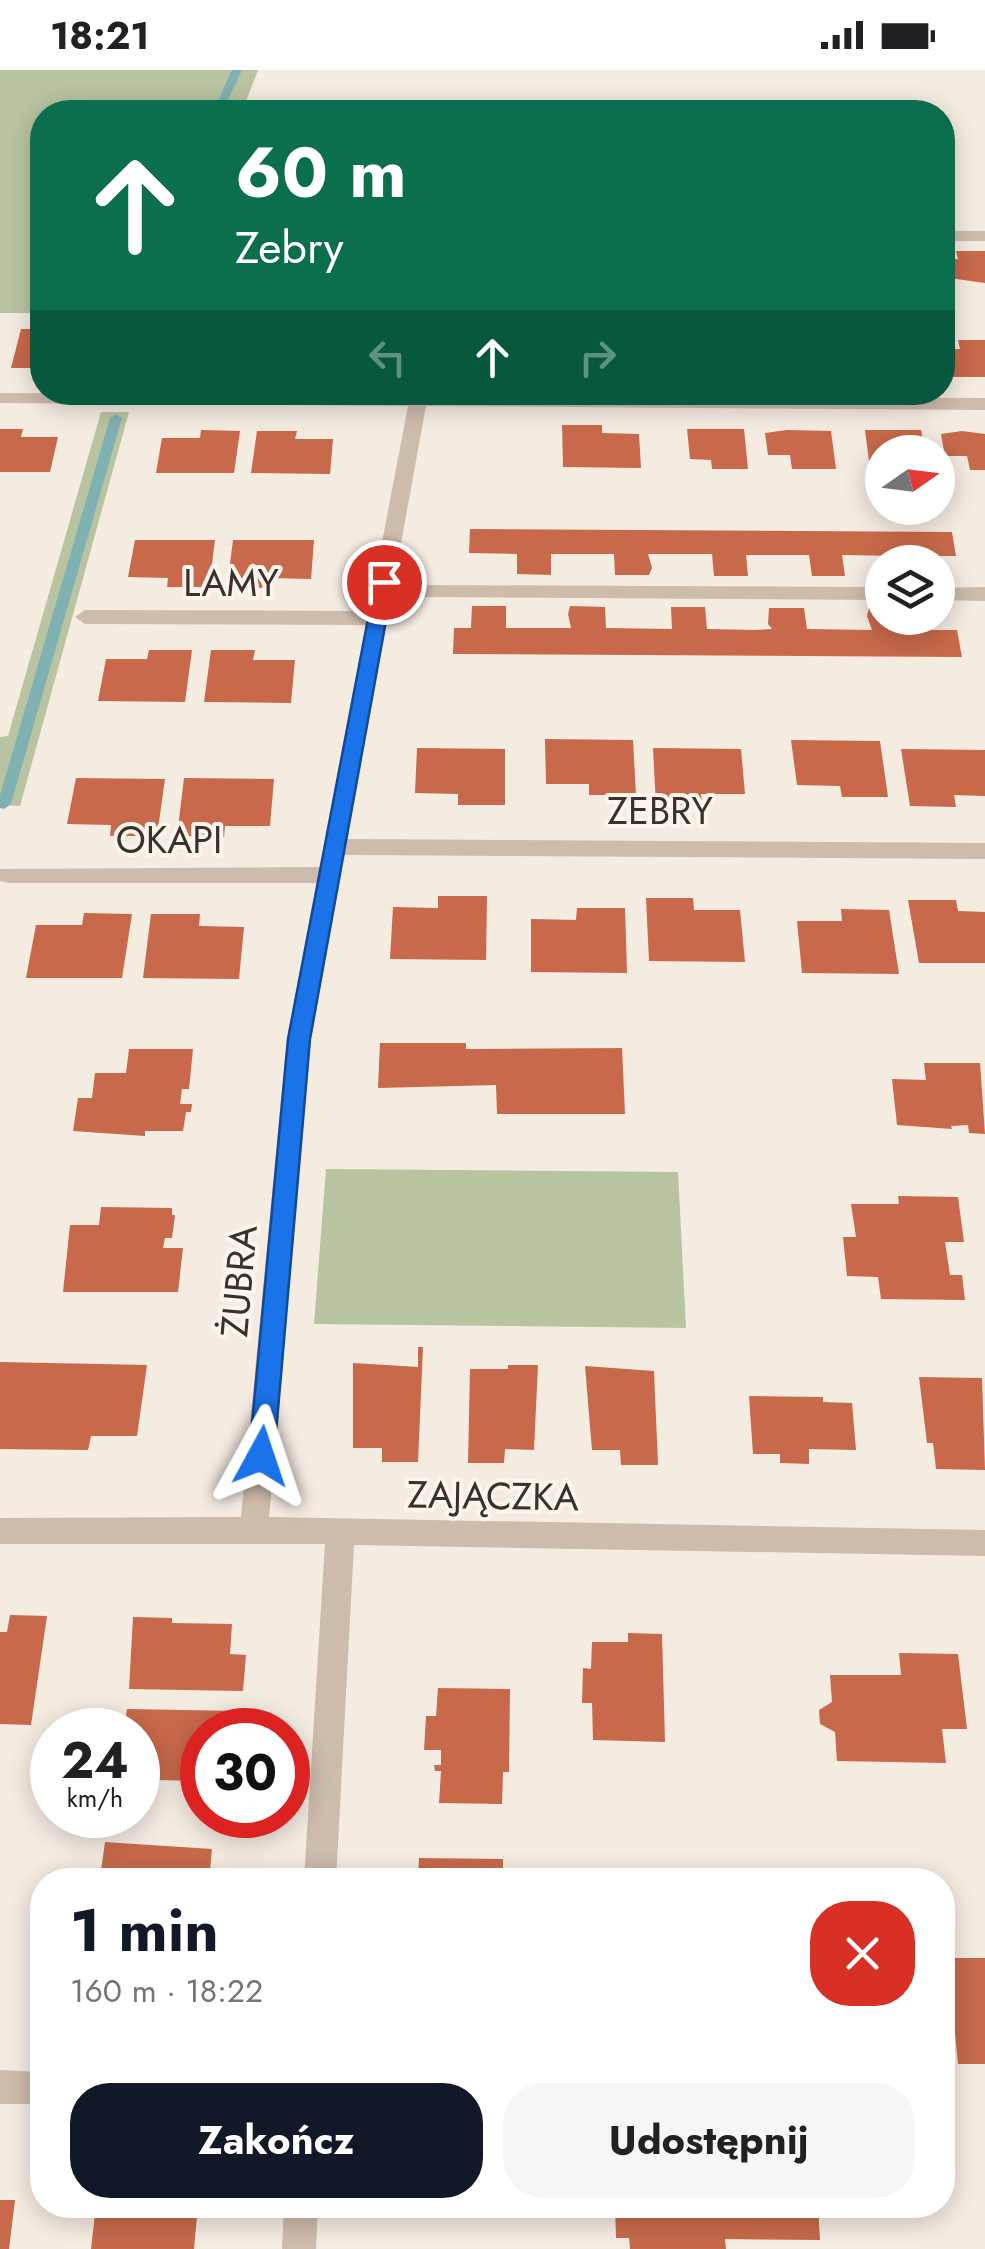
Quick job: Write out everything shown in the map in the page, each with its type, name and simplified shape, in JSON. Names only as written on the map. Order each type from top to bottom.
[{"type":"street","points":[[955,236],[985,236]]},
{"type":"street","points":[[0,398],[30,398]]},
{"type":"street","points":[[955,404],[985,404]]},
{"type":"street","points":[[330,875],[417,405]]},
{"type":"street","points":[[423,592],[865,594]]},
{"type":"street","points":[[955,594],[985,594]]},
{"type":"street","name":"LAMY","points":[[84,617],[377,618]]},
{"type":"street","name":"ZEBRY","points":[[334,847],[985,851]]},
{"type":"street","name":"OKAPI","points":[[8,874],[330,875]]},
{"type":"street","name":"ŻUBRA","points":[[254,1530],[299,1039],[330,875]]},
{"type":"street","name":"ZAJĄCZKA","points":[[0,1530],[254,1530],[985,1543]]},
{"type":"street","points":[[321,1868],[340,1534]]},
{"type":"street","points":[[0,2087],[30,2088]]},
{"type":"street","points":[[299,2249],[300,2218]]},
{"type":"green space","points":[[0,70],[258,70],[247,100],[30,100],[30,313],[0,313]]},
{"type":"green space","points":[[101,412],[129,412],[20,806],[0,805],[0,737],[8,736]]},
{"type":"green space","points":[[326,1169],[678,1172],[686,1328],[314,1324]]},
{"type":"building","points":[[956,251],[985,251],[985,283],[955,279]]},
{"type":"building","points":[[21,329],[30,329],[30,368],[11,368]]},
{"type":"building","points":[[958,340],[985,340],[985,377],[955,377],[955,349],[960,349]]},
{"type":"building","points":[[562,425],[602,425],[602,433],[639,434],[641,468],[563,467]]},
{"type":"building","points":[[0,429],[23,429],[21,437],[58,437],[50,472],[0,472]]},
{"type":"building","points":[[687,429],[744,429],[748,469],[712,469],[711,460],[690,459]]},
{"type":"building","points":[[201,430],[240,431],[234,473],[156,473],[162,438],[200,438]]},
{"type":"building","points":[[865,430],[921,430],[922,435],[866,435]]},
{"type":"building","points":[[257,431],[297,431],[295,439],[333,439],[330,474],[251,473]]},
{"type":"building","points":[[831,431],[836,469],[792,469],[790,455],[768,455],[765,433]]},
{"type":"building","points":[[941,434],[985,434],[985,470],[970,470],[967,456],[955,456],[955,435]]},
{"type":"building","points":[[470,529],[952,532],[954,545],[865,545],[865,555],[842,555],[845,576],[812,576],[809,555],[746,555],[748,576],[714,576],[712,554],[648,554],[652,568],[649,575],[615,575],[614,554],[551,554],[551,575],[517,574],[517,554],[469,553]]},
{"type":"building","points":[[135,540],[215,540],[209,587],[167,587],[168,578],[128,577]]},
{"type":"building","points":[[233,540],[314,540],[311,579],[271,578],[270,588],[227,587]]},
{"type":"building","points":[[472,606],[506,606],[506,628],[571,628],[570,606],[605,607],[606,628],[672,629],[671,607],[705,607],[707,629],[755,630],[772,629],[768,624],[769,608],[804,608],[807,629],[865,630],[865,635],[955,635],[957,630],[962,657],[453,654],[454,628],[471,628]]},
{"type":"building","points":[[149,650],[192,650],[185,702],[98,701],[106,659],[147,659]]},
{"type":"building","points":[[211,650],[255,650],[253,660],[295,660],[291,703],[204,702]]},
{"type":"building","points":[[545,739],[633,740],[636,795],[589,795],[589,784],[546,784]]},
{"type":"building","points":[[791,740],[880,741],[888,797],[842,797],[840,786],[797,785]]},
{"type":"building","points":[[417,748],[505,749],[505,805],[458,805],[458,794],[415,793]]},
{"type":"building","points":[[653,748],[741,749],[745,794],[701,794],[702,805],[656,805]]},
{"type":"building","points":[[901,749],[985,750],[985,796],[954,795],[956,807],[910,806]]},
{"type":"building","points":[[76,778],[165,779],[157,836],[110,836],[111,825],[67,824]]},
{"type":"building","points":[[184,778],[274,779],[270,826],[225,826],[224,837],[177,836]]},
{"type":"building","points":[[438,896],[487,896],[486,960],[390,959],[393,907],[438,908]]},
{"type":"building","points":[[646,898],[693,898],[694,910],[740,910],[745,962],[649,961]]},
{"type":"building","points":[[908,900],[956,900],[958,911],[985,912],[985,963],[919,963]]},
{"type":"building","points":[[577,908],[625,908],[627,973],[531,972],[531,919],[576,920]]},
{"type":"building","points":[[841,909],[889,910],[899,974],[802,973],[797,921],[842,921]]},
{"type":"building","points":[[84,913],[132,914],[122,978],[26,978],[36,925],[82,925]]},
{"type":"building","points":[[151,914],[200,914],[199,926],[244,927],[239,979],[143,978]]},
{"type":"building","points":[[380,1043],[466,1043],[466,1049],[622,1048],[625,1114],[497,1114],[496,1085],[378,1088]]},
{"type":"building","points":[[129,1049],[193,1049],[189,1089],[182,1089],[180,1104],[192,1104],[191,1112],[186,1112],[183,1131],[145,1131],[145,1136],[73,1131],[78,1098],[92,1098],[95,1073],[126,1073]]},
{"type":"building","points":[[924,1063],[980,1063],[985,1134],[969,1133],[968,1125],[951,1126],[952,1129],[897,1125],[892,1079],[926,1080]]},
{"type":"building","points":[[898,1196],[958,1197],[964,1242],[945,1242],[950,1275],[962,1275],[965,1300],[881,1299],[878,1277],[847,1276],[843,1237],[856,1237],[851,1204],[899,1204]]},
{"type":"building","points":[[101,1207],[172,1208],[172,1238],[165,1238],[163,1248],[183,1248],[178,1292],[63,1292],[70,1225],[99,1225]]},
{"type":"building","points":[[418,1347],[423,1347],[418,1462],[382,1462],[382,1448],[353,1448],[353,1363],[418,1367]]},
{"type":"building","points":[[0,1362],[147,1365],[137,1436],[91,1436],[88,1450],[0,1449]]},
{"type":"building","points":[[508,1365],[538,1365],[534,1450],[505,1449],[504,1463],[468,1463],[470,1369],[508,1369]]},
{"type":"building","points":[[585,1366],[654,1371],[658,1465],[621,1465],[620,1450],[592,1450]]},
{"type":"building","points":[[919,1377],[982,1378],[985,1470],[936,1469],[933,1443],[927,1443]]},
{"type":"building","points":[[749,1396],[823,1397],[823,1402],[852,1403],[856,1450],[809,1449],[809,1464],[780,1463],[780,1454],[753,1454]]},
{"type":"building","points":[[10,1615],[47,1616],[30,1725],[0,1724],[0,1632],[7,1632]]},
{"type":"building","points":[[133,1617],[172,1618],[172,1623],[232,1624],[230,1654],[246,1655],[243,1691],[129,1689]]},
{"type":"building","points":[[628,1633],[662,1634],[665,1742],[593,1740],[592,1703],[582,1703],[583,1668],[591,1669],[592,1642],[628,1642]]},
{"type":"building","points":[[899,1653],[958,1654],[967,1729],[942,1729],[946,1763],[837,1761],[835,1732],[820,1724],[819,1710],[832,1702],[830,1675],[901,1675]]},
{"type":"building","points":[[438,1688],[510,1689],[509,1772],[503,1772],[502,1804],[439,1803],[441,1771],[435,1771],[434,1765],[441,1765],[441,1750],[424,1750],[426,1716],[436,1716]]},
{"type":"building","points":[[160,1710],[180,1710],[180,1781],[160,1780]]},
{"type":"building","points":[[105,1842],[212,1849],[210,1868],[101,1868]]},
{"type":"building","points":[[419,1858],[503,1859],[503,1868],[419,1868]]},
{"type":"building","points":[[955,1958],[985,1958],[985,2064],[958,2064]]},
{"type":"building","points":[[0,2200],[15,2200],[9,2249],[0,2249]]},
{"type":"building","points":[[95,2218],[197,2218],[194,2249],[91,2249]]},
{"type":"building","points":[[615,2218],[819,2218],[820,2240],[725,2239],[726,2249],[630,2249],[629,2238],[616,2238]]},
{"type":"waterway","points":[[223,100],[237,70]]},
{"type":"waterway","points":[[4,804],[116,418]]},
{"type":"route","points":[[261,1456],[299,1039],[384,582]]}]
